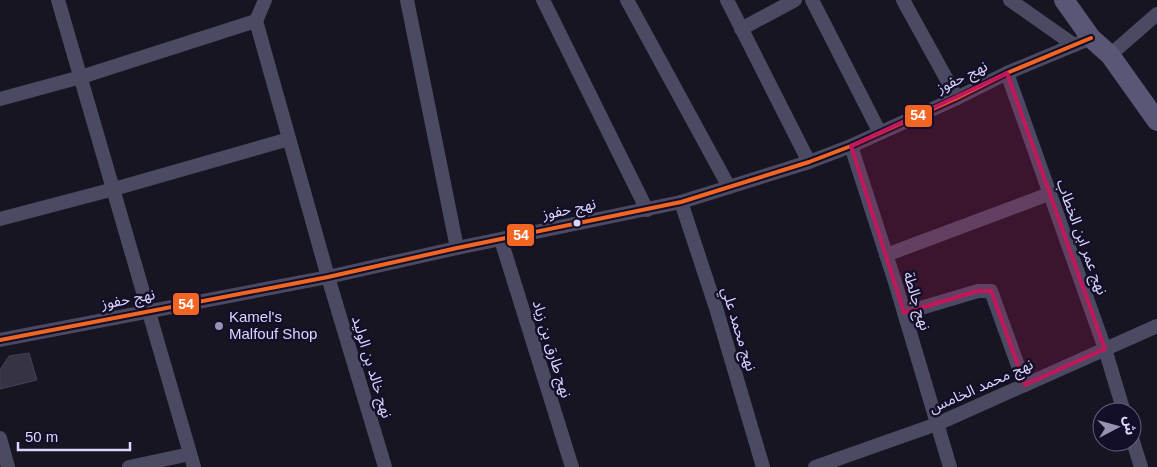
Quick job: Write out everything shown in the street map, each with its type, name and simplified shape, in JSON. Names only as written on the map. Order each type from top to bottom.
[{"type":"street","points":[[58,0],[192,460],[129,467]]},
{"type":"street","points":[[0,99],[81,77],[256,22],[265,0]]},
{"type":"street","points":[[543,0],[647,210]]},
{"type":"street","points":[[627,0],[729,187]]},
{"type":"street","points":[[727,0],[809,162]]},
{"type":"street","points":[[741,29],[795,0]]},
{"type":"street","points":[[812,0],[879,131]]},
{"type":"street","points":[[903,0],[957,98]]},
{"type":"street","points":[[1010,0],[1110,55],[1157,121]]},
{"type":"street","points":[[1064,0],[1082,41]]},
{"type":"street","points":[[411,2],[457,248]]},
{"type":"street","points":[[1110,55],[1157,14]]},
{"type":"street","name":"نهج خالد بن الوليد","points":[[256,22],[328,277],[385,467]]},
{"type":"street","name":"نهج حفوز","points":[[0,340],[328,277],[457,248],[681,202],[809,162],[851,146],[879,131],[1082,41]]},
{"type":"street","name":"نهج عمر ابن الخطاب","points":[[1008,73],[1105,349],[1121,402]]},
{"type":"street","points":[[0,219],[114,189],[289,139]]},
{"type":"street","name":"نهج جالطة","points":[[851,146],[886,254],[950,467]]},
{"type":"street","points":[[886,254],[1049,194]]},
{"type":"street","name":"نهج محمد علي","points":[[681,202],[716,308],[763,467]]},
{"type":"street","name":"نهج طارق بن زياد","points":[[501,240],[572,467]]},
{"type":"street","points":[[904,313],[978,291],[991,291],[1025,385]]},
{"type":"street","name":"نهج محمد الخامس","points":[[815,467],[937,424],[1157,326]]},
{"type":"street","points":[[0,438],[8,467]]},
{"type":"street","points":[[1136,452],[1141,467]]},
{"type":"highlighted area","points":[[1007,73],[1105,349],[1025,385],[991,291],[978,291],[904,313],[851,146]]},
{"type":"building","points":[[29,353],[37,380],[0,389],[0,370],[9,356]]},
{"type":"transit line","name":"54","points":[[0,340],[328,277],[457,248],[681,202],[809,162],[851,146],[1007,73],[1091,38]]},
{"type":"place","name":"Kamel's Malfouf Shop","points":[[219,326]]}]
